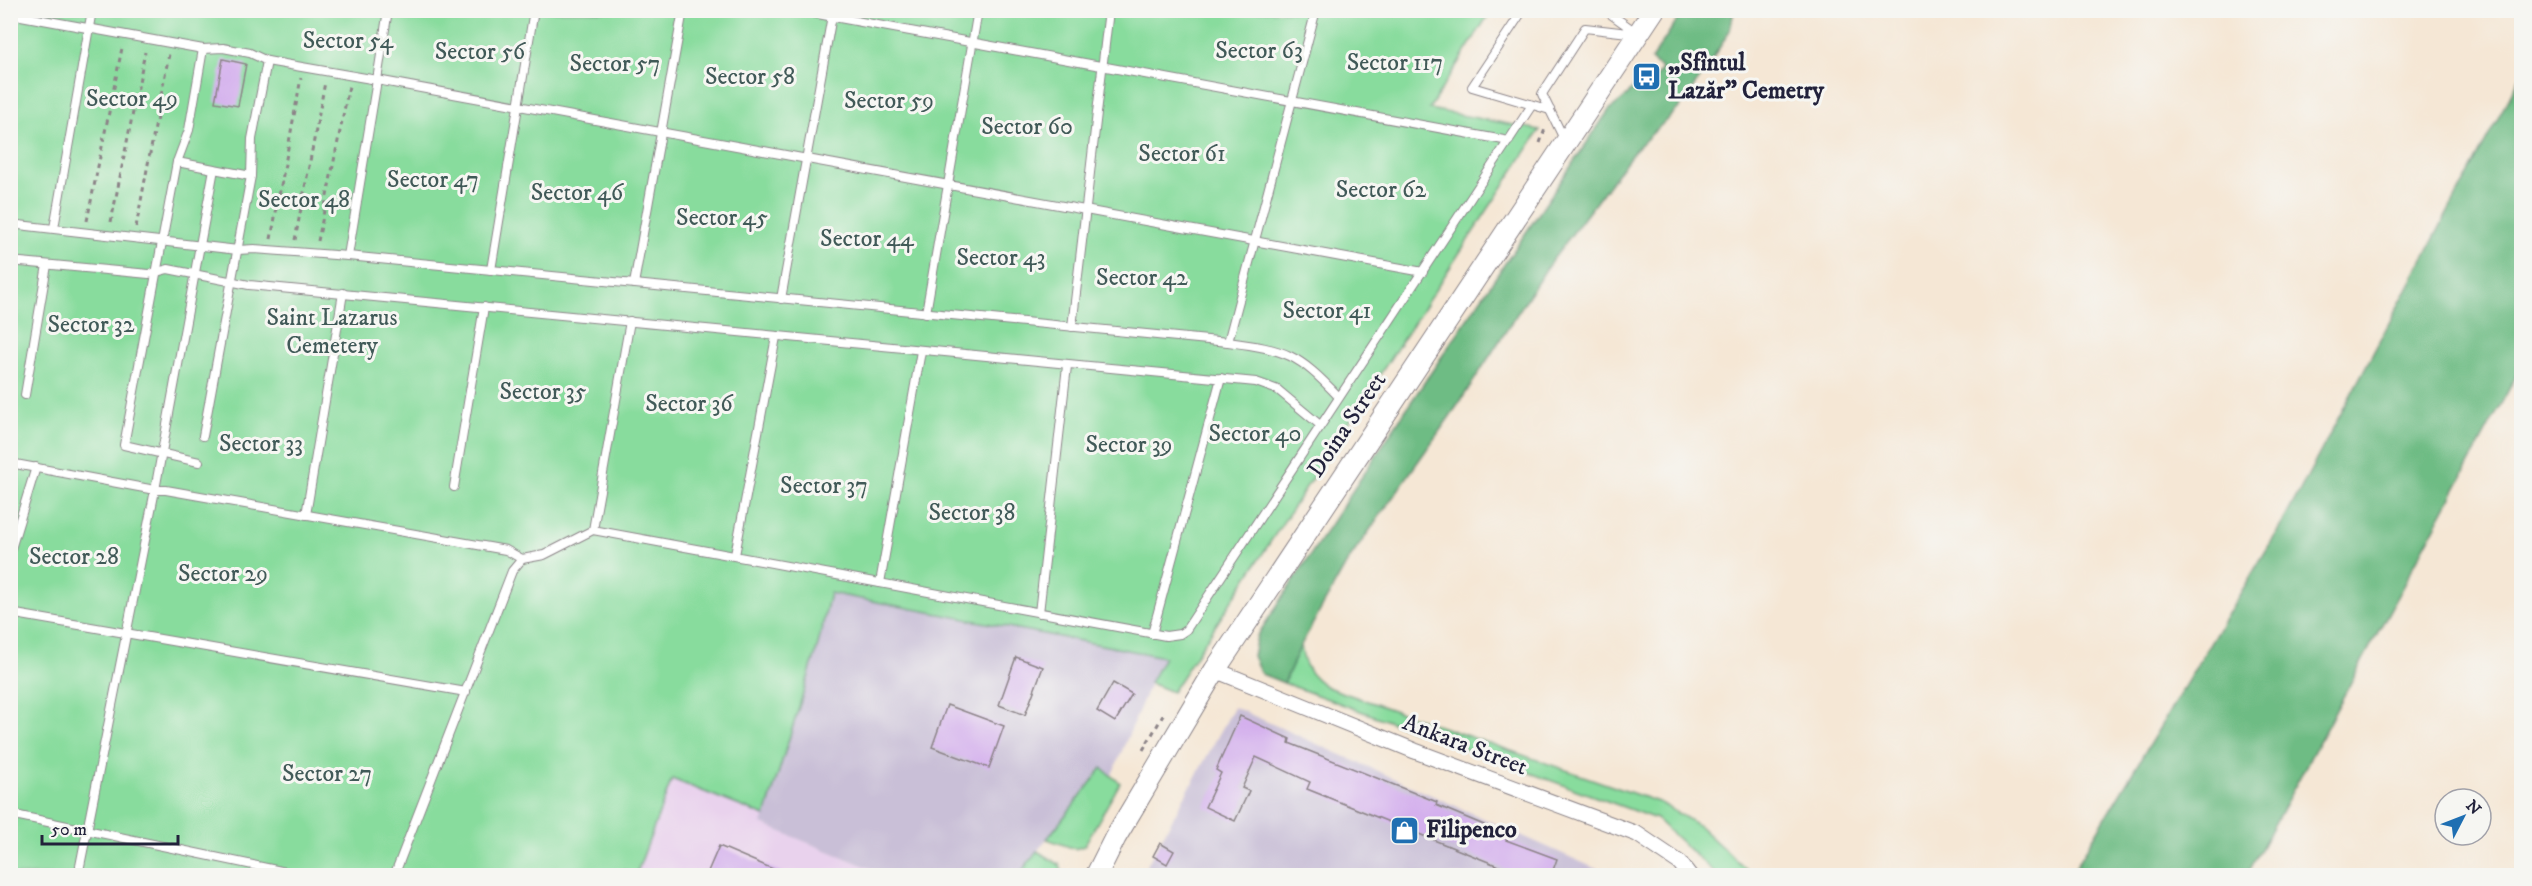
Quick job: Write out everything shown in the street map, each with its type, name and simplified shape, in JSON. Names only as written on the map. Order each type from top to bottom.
[{"type":"main road","name":"Doina Street","points":[[1096,876],[1115,838],[1215,670],[1654,10]]},
{"type":"street","name":"Ankara Street","points":[[1215,670],[1414,751],[1637,834],[1680,862],[1690,876]]},
{"type":"lane","points":[[54,228],[92,10]]},
{"type":"lane","points":[[348,256],[388,10]]},
{"type":"lane","points":[[491,270],[534,10]]},
{"type":"lane","points":[[634,284],[683,10]]},
{"type":"lane","points":[[796,10],[833,14],[972,43],[1509,141]]},
{"type":"lane","points":[[926,313],[978,10]]},
{"type":"lane","points":[[1072,327],[1109,10]]},
{"type":"lane","points":[[1228,342],[1257,241],[1316,10]]},
{"type":"lane","points":[[1523,10],[1472,87],[1550,110]]},
{"type":"lane","points":[[1605,10],[1638,34]]},
{"type":"lane","points":[[10,14],[203,49],[223,48],[250,52],[267,61],[1423,272]]},
{"type":"lane","points":[[781,299],[833,14]]},
{"type":"lane","points":[[1565,141],[1542,94],[1585,28],[1638,34]]},
{"type":"lane","points":[[199,462],[124,445],[177,162],[189,130],[203,49]]},
{"type":"lane","points":[[204,436],[251,176],[252,140],[267,61]]},
{"type":"lane","points":[[394,876],[512,572],[522,559],[544,555],[593,530],[1152,634],[1174,636],[1186,630],[1532,105]]},
{"type":"lane","points":[[177,162],[251,176]]},
{"type":"lane","points":[[78,876],[155,490],[214,169]]},
{"type":"lane","points":[[10,224],[163,239],[238,250],[348,256],[1228,342],[1265,347],[1292,355],[1304,363],[1339,397]]},
{"type":"lane","points":[[10,261],[149,274],[168,269],[231,281],[343,293],[1067,366],[1221,378],[1268,385],[1301,406],[1320,424]]},
{"type":"lane","points":[[25,395],[47,265]]},
{"type":"lane","points":[[306,514],[343,293]]},
{"type":"lane","points":[[454,487],[484,307]]},
{"type":"lane","points":[[593,530],[630,321]]},
{"type":"lane","points":[[735,555],[776,337]]},
{"type":"lane","points":[[880,583],[921,351]]},
{"type":"lane","points":[[1039,613],[1067,366]]},
{"type":"lane","points":[[1152,634],[1221,378]]},
{"type":"lane","points":[[10,463],[155,490],[166,490],[506,549],[522,559]]},
{"type":"lane","points":[[10,552],[36,467]]},
{"type":"lane","points":[[10,613],[466,692]]},
{"type":"lane","points":[[10,814],[305,876]]},
{"type":"path","points":[[85,231],[125,34]]},
{"type":"path","points":[[109,234],[148,39]]},
{"type":"path","points":[[134,236],[171,43]]},
{"type":"path","points":[[269,250],[303,67]]},
{"type":"path","points":[[293,252],[327,71]]},
{"type":"path","points":[[316,254],[351,75]]},
{"type":"shaded area","points":[[830,593],[1164,657],[1153,676],[1112,775],[1101,768],[1019,875],[887,875],[762,824],[817,649]]},
{"type":"shaded area","points":[[1234,707],[1610,875],[1141,876]]},
{"type":"shaded area","points":[[672,779],[765,816],[763,824],[887,875],[636,876]]},
{"type":"green space","name":"Saint Lazarus Cemetery","points":[[10,11],[1491,11],[1429,109],[1540,130],[1172,692],[1150,683],[1164,657],[830,593],[817,649],[765,816],[672,779],[636,875],[624,870],[622,876],[11,875]]},
{"type":"green space","points":[[1683,11],[1734,11],[1730,30],[1706,70],[1678,109],[1635,150],[1548,266],[1460,402],[1348,561],[1301,645],[1284,683],[1261,674],[1253,656],[1257,636],[1411,402],[1609,110],[1628,95],[1636,83],[1645,91],[1662,69],[1651,60]]},
{"type":"green space","points":[[2521,75],[2521,367],[2247,875],[2071,875],[2282,524]]},
{"type":"green space","points":[[1301,645],[1308,669],[1327,687],[1661,803],[1698,825],[1752,875],[1717,875],[1656,819],[1284,683]]},
{"type":"green space","points":[[1102,768],[1120,783],[1084,846],[1075,849],[1047,839]]},
{"type":"green space","points":[[1037,851],[1060,865],[1063,875],[1019,875]]},
{"type":"building","points":[[223,59],[246,64],[238,106],[215,102]]},
{"type":"building","points":[[1016,657],[1043,667],[1025,715],[999,705]]},
{"type":"building","points":[[1113,683],[1132,694],[1115,722],[1097,711]]},
{"type":"building","points":[[947,705],[1004,726],[989,768],[932,747]]},
{"type":"building","points":[[1240,716],[1290,739],[1289,743],[1437,802],[1436,805],[1508,835],[1506,840],[1557,859],[1551,876],[1507,876],[1509,871],[1496,865],[1307,789],[1310,782],[1256,757],[1242,788],[1249,791],[1235,821],[1205,807],[1221,773],[1216,770]]},
{"type":"building","points":[[1160,843],[1174,851],[1167,864],[1153,856]]},
{"type":"building","points":[[719,846],[787,875],[787,876],[706,876]]},
{"type":"place","name":"„Sfîntul Lazăr” Cemetry","points":[[1647,77]]},
{"type":"place","name":"Filipenco","points":[[1405,830]]},
{"type":"park label","name":"Sector 54","points":[[348,41]]},
{"type":"park label","name":"Sector 63","points":[[1259,51]]},
{"type":"park label","name":"Sector 56","points":[[480,52]]},
{"type":"park label","name":"Sector 117","points":[[1395,63]]},
{"type":"park label","name":"Sector 57","points":[[615,64]]},
{"type":"park label","name":"Sector 58","points":[[750,77]]},
{"type":"park label","name":"Sector 49","points":[[132,99]]},
{"type":"park label","name":"Sector 59","points":[[889,101]]},
{"type":"park label","name":"Sector 60","points":[[1027,127]]},
{"type":"park label","name":"Sector 61","points":[[1182,154]]},
{"type":"park label","name":"Sector 47","points":[[433,180]]},
{"type":"park label","name":"Sector 62","points":[[1381,190]]},
{"type":"park label","name":"Sector 46","points":[[577,193]]},
{"type":"park label","name":"Sector 48","points":[[304,200]]},
{"type":"park label","name":"Sector 45","points":[[722,218]]},
{"type":"park label","name":"Sector 44","points":[[867,239]]},
{"type":"park label","name":"Sector 43","points":[[1001,258]]},
{"type":"park label","name":"Sector 42","points":[[1142,278]]},
{"type":"park label","name":"Sector 41","points":[[1327,311]]},
{"type":"park label","name":"Sector 32","points":[[91,325]]},
{"type":"park label","name":"Sector 35","points":[[543,392]]},
{"type":"park label","name":"Sector 36","points":[[689,404]]},
{"type":"park label","name":"Sector 40","points":[[1255,434]]},
{"type":"park label","name":"Sector 33","points":[[261,444]]},
{"type":"park label","name":"Sector 39","points":[[1129,445]]},
{"type":"park label","name":"Sector 37","points":[[824,486]]},
{"type":"park label","name":"Sector 38","points":[[972,513]]},
{"type":"park label","name":"Sector 28","points":[[74,557]]},
{"type":"park label","name":"Sector 29","points":[[223,574]]},
{"type":"park label","name":"Sector 27","points":[[327,774]]}]
